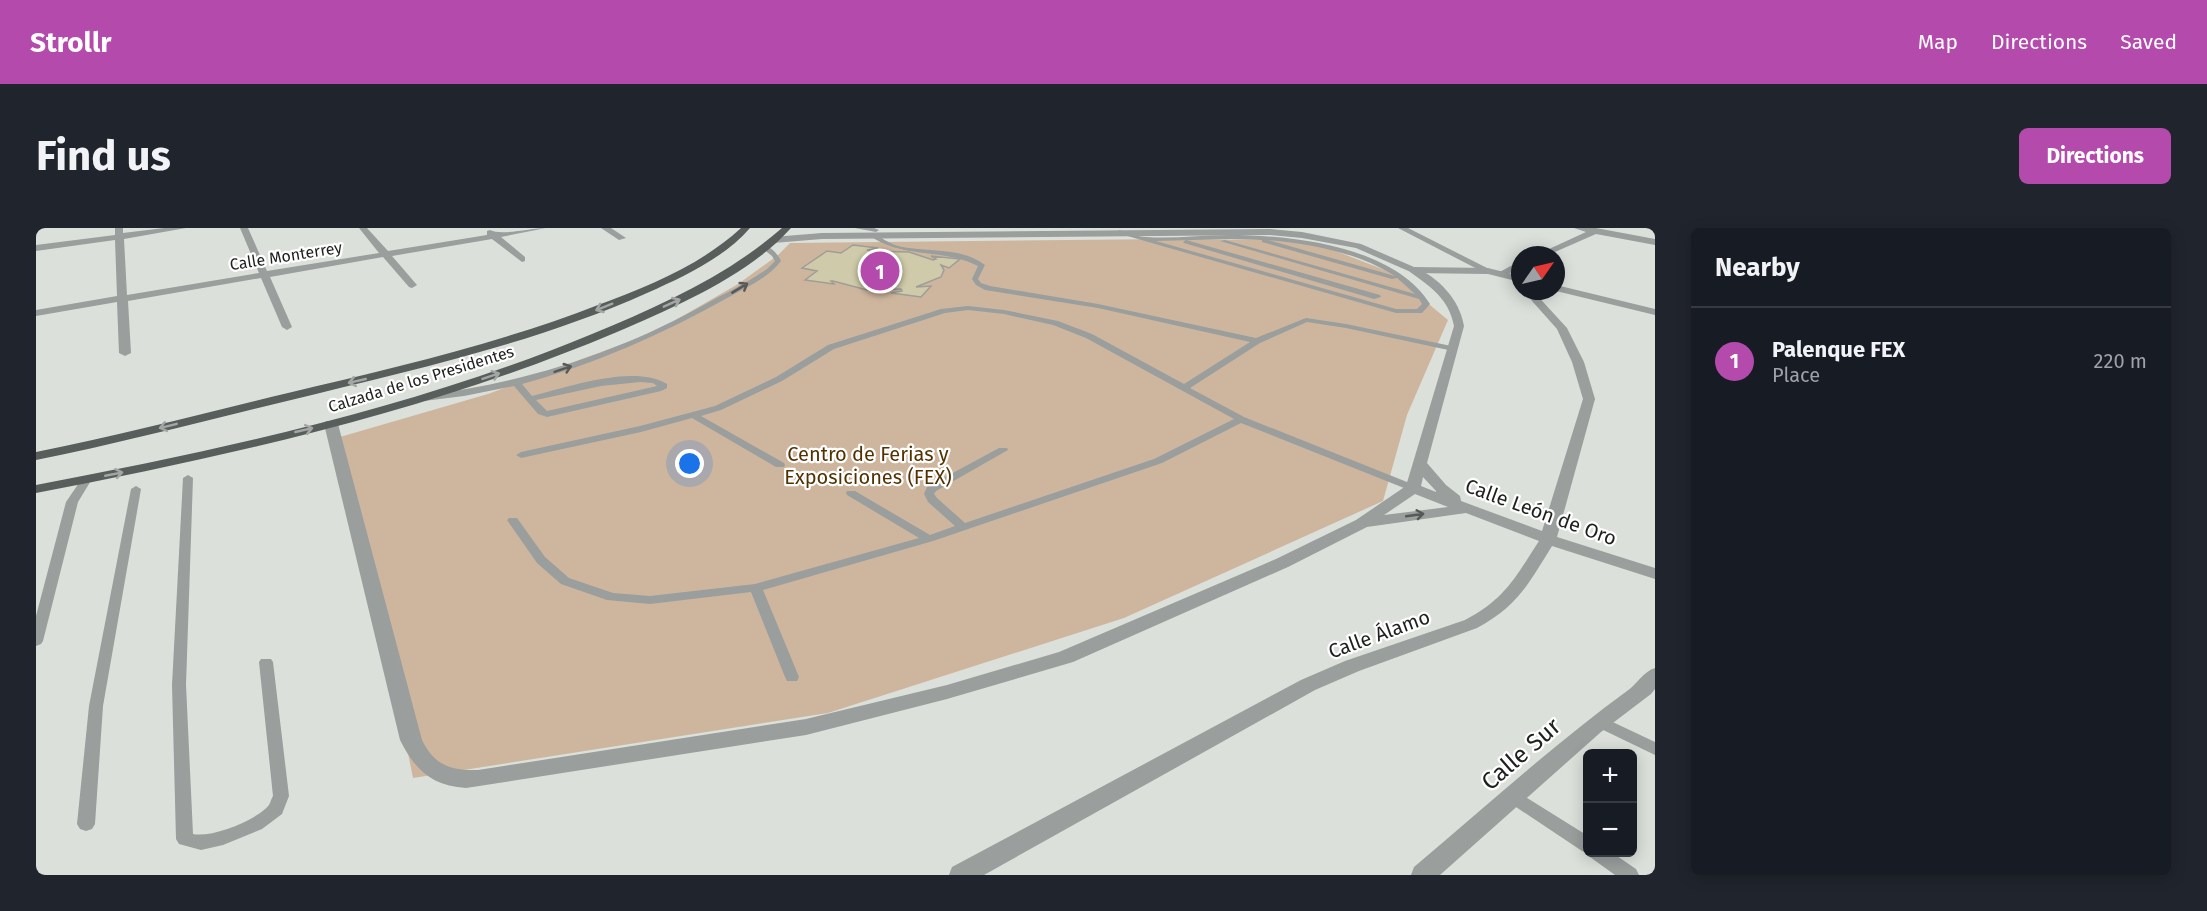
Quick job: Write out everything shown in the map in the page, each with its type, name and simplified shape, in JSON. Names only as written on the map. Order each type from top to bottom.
[{"type":"highway","name":"Calzada de los Presidentes","points":[[36,456],[402,370],[561,325],[676,276],[726,244],[746,228]]},
{"type":"highway","name":"Calzada de los Presidentes","points":[[36,489],[140,469],[331,424],[424,398],[543,358],[604,334],[684,298],[721,277],[786,228]]},
{"type":"street","points":[[36,248],[119,232],[182,228]]},
{"type":"street","points":[[244,228],[287,327]]},
{"type":"street","points":[[363,228],[411,285]]},
{"type":"street","points":[[484,228],[522,259]]},
{"type":"street","name":"Calle Monterrey","points":[[36,313],[542,228]]},
{"type":"street","points":[[605,228],[622,238]]},
{"type":"street","points":[[786,228],[822,236]]},
{"type":"street","points":[[1402,228],[1488,271],[1511,278]]},
{"type":"street","points":[[1578,228],[1655,242]]},
{"type":"street","points":[[1561,246],[1599,230]]},
{"type":"street","points":[[331,424],[411,740],[417,753],[438,775],[463,780],[806,727],[947,692],[1065,657],[1282,563],[1362,523],[1413,488],[1459,326],[1458,314],[1450,299],[1437,286],[1409,275],[1359,246],[1302,235],[1243,231],[876,232],[769,243]]},
{"type":"street","points":[[119,232],[125,353]]},
{"type":"street","points":[[1501,274],[1511,269]]},
{"type":"street","points":[[1409,275],[1488,271]]},
{"type":"street","points":[[1565,290],[1655,312]]},
{"type":"street","name":"Calle Álamo","points":[[962,875],[1308,685],[1352,666],[1486,616],[1514,592],[1548,539],[1589,399],[1578,362],[1562,328],[1537,300]]},
{"type":"street","points":[[1420,464],[1441,489],[1468,509]]},
{"type":"street","name":"Calle León de Oro","points":[[1413,488],[1548,539],[1655,574]]},
{"type":"street","points":[[1362,523],[1468,509]]},
{"type":"street","name":"Calle Sur","points":[[1422,875],[1600,722],[1644,689],[1655,675]]},
{"type":"lane","points":[[858,228],[876,232],[886,245],[952,253],[976,261],[982,265],[975,279],[978,284],[988,288],[1098,306],[1257,341]]},
{"type":"lane","points":[[1119,232],[1396,311],[1419,311],[1426,304],[1409,275],[1389,270],[1356,255],[1305,241],[1245,236],[1145,239]]},
{"type":"lane","points":[[1245,236],[1377,274],[1409,275]]},
{"type":"lane","points":[[1210,237],[1423,298]]},
{"type":"lane","points":[[1173,238],[1342,286],[1419,311]]},
{"type":"lane","points":[[1237,266],[1305,241]]},
{"type":"lane","points":[[424,398],[470,393],[516,382],[604,355],[711,304],[775,265],[778,261],[769,243]]},
{"type":"lane","points":[[1328,292],[1389,270]]},
{"type":"lane","points":[[521,455],[718,408],[759,389],[831,347],[944,311],[968,308],[1004,312],[1055,323],[1089,336],[1241,419],[1413,488]]},
{"type":"lane","points":[[1184,388],[1257,341],[1303,321],[1312,320],[1453,349]]},
{"type":"lane","points":[[516,382],[541,412],[553,413],[658,390],[664,386],[658,381],[627,379],[531,399]]},
{"type":"lane","points":[[693,415],[780,465]]},
{"type":"lane","points":[[513,520],[541,560],[565,581],[612,597],[650,600],[756,588],[929,539],[1158,461],[1241,419]]},
{"type":"lane","points":[[963,527],[932,500],[929,494],[931,489],[1003,450]]},
{"type":"lane","points":[[188,478],[179,685],[185,839],[201,843],[224,838],[256,824],[276,809],[281,796],[266,662]]},
{"type":"lane","points":[[36,642],[72,502],[87,479]]},
{"type":"lane","points":[[86,824],[96,706],[136,489]]},
{"type":"lane","points":[[851,493],[929,539]]},
{"type":"lane","points":[[756,588],[792,677]]},
{"type":"lane","points":[[1600,722],[1655,748]]},
{"type":"lane","points":[[1513,796],[1583,843]]},
{"type":"lane","points":[[1603,857],[1630,875]]},
{"type":"green space","name":"Centro de Ferias y Exposiciones (FEX)","points":[[1280,240],[1323,246],[1390,272],[1448,320],[1407,415],[1383,501],[1124,618],[828,713],[413,778],[384,632],[333,439],[488,394],[655,332],[738,284],[777,256],[790,243]]},
{"type":"building","points":[[853,245],[878,248],[867,250],[870,251],[909,252],[933,260],[936,259],[931,256],[960,259],[949,268],[941,265],[944,270],[941,277],[916,287],[931,286],[921,297],[891,293],[902,291],[901,289],[867,290],[833,281],[831,281],[834,284],[805,280],[817,271],[802,268],[827,251],[841,253]]},
{"type":"place","name":"Palenque FEX","points":[[880,271]]}]
